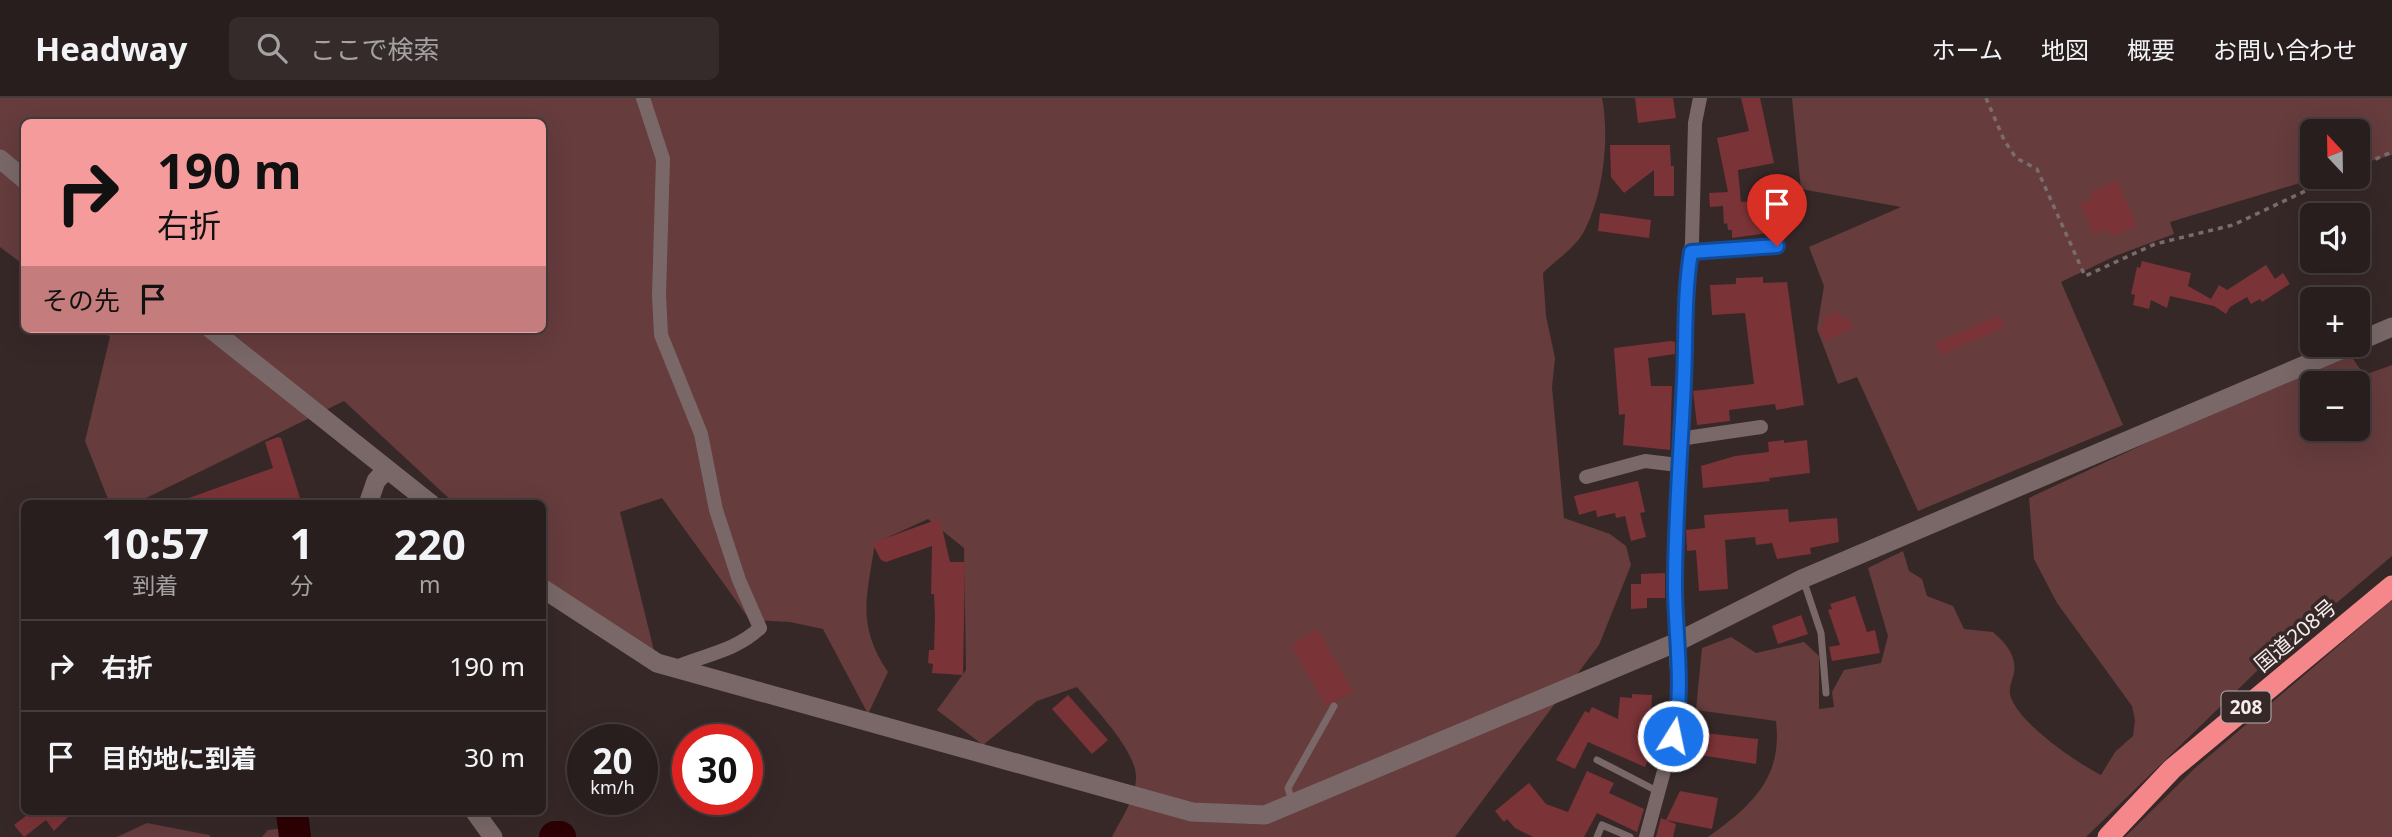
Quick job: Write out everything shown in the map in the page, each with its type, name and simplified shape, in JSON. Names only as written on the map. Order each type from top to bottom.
[{"type":"highway","name":"国道208号","points":[[2108,837],[2172,769],[2392,586]]},
{"type":"street","points":[[643,98],[663,159],[659,295],[661,335],[701,434],[716,510],[739,580],[760,628],[735,648],[711,652],[674,667]]},
{"type":"street","points":[[1646,837],[1680,712],[1675,643],[1678,465],[1684,380],[1686,287],[1691,252],[1695,123],[1700,98]]},
{"type":"street","points":[[0,159],[21,176]]},
{"type":"street","points":[[1691,252],[1777,246]]},
{"type":"street","points":[[2370,336],[2392,327]]},
{"type":"street","points":[[216,333],[426,500]]},
{"type":"street","points":[[546,592],[657,663],[1192,812],[1265,815],[1675,643],[1802,579],[2324,357]]},
{"type":"street","points":[[1679,439],[1761,427]]},
{"type":"street","points":[[1586,477],[1645,461],[1678,465]]},
{"type":"street","points":[[369,500],[376,481],[386,470]]},
{"type":"street","points":[[477,815],[493,837]]},
{"type":"lane","points":[[1802,579],[1821,633],[1826,693]]},
{"type":"lane","points":[[1294,805],[1288,788],[1334,706]]},
{"type":"lane","points":[[1597,760],[1657,791]]},
{"type":"lane","points":[[1597,837],[1602,825],[1630,837]]},
{"type":"path","points":[[1986,98],[2004,140],[2016,158],[2036,169],[2085,276],[2155,244],[2233,225],[2310,189]]},
{"type":"path","points":[[2370,161],[2392,152]]},
{"type":"shaded area","points":[[0,98],[1602,98],[1605,149],[1595,204],[1582,235],[1543,273],[1546,316],[1555,358],[1552,387],[1564,518],[1610,534],[1626,546],[1631,565],[1599,645],[1455,837],[1112,837],[1134,793],[1134,766],[1122,742],[1077,687],[1037,701],[983,745],[937,710],[966,670],[964,548],[928,519],[875,543],[866,609],[871,639],[888,672],[868,714],[823,629],[790,622],[750,620],[662,498],[620,512],[657,663],[546,587],[546,500],[451,500],[344,401],[142,500],[108,500],[85,441],[110,337],[106,333],[546,333],[546,119],[21,119],[21,263],[0,247]]},
{"type":"shaded area","points":[[1792,98],[2392,98],[2392,155],[2370,161],[2370,119],[2300,119],[2300,183],[2170,222],[2174,234],[2115,256],[2061,282],[2123,425],[1918,511],[1857,377],[1838,384],[1817,329],[1824,286],[1809,247],[1901,207],[1801,189]]},
{"type":"shaded area","points":[[2330,357],[2352,357],[2361,371],[2300,371]]},
{"type":"shaded area","points":[[2392,365],[2392,556],[2261,667],[2086,837],[1708,837],[1737,814],[1760,790],[1769,775],[1777,741],[1776,721],[1696,710],[1702,648],[1731,637],[1756,653],[1804,642],[1819,656],[1819,709],[1834,707],[1832,692],[1844,670],[1881,663],[1888,636],[1868,568],[1903,551],[1909,571],[1922,579],[1927,596],[1953,606],[1964,629],[1993,632],[2006,645],[2014,661],[2010,694],[2023,717],[2063,751],[2101,775],[2115,752],[2133,736],[2135,720],[2132,706],[2057,603],[2034,559],[2029,498],[2300,371],[2300,441],[2370,441],[2370,373]]},
{"type":"shaded area","points":[[2392,600],[2392,837],[2125,837],[2195,768]]},
{"type":"shaded area","points":[[147,823],[209,835],[211,837],[117,837]]},
{"type":"shaded area","points":[[286,828],[308,837],[262,837],[268,830]]},
{"type":"building","points":[[1635,98],[1673,98],[1676,118],[1638,123]]},
{"type":"building","points":[[1741,98],[1760,98],[1774,163],[1738,170],[1741,202],[1772,200],[1775,232],[1732,238],[1732,230],[1728,230],[1727,223],[1724,224],[1723,206],[1710,207],[1709,193],[1728,192],[1717,138],[1749,131]]},
{"type":"building","points":[[1610,145],[1670,145],[1671,166],[1674,166],[1674,196],[1654,196],[1654,170],[1624,193],[1611,177]]},
{"type":"building","points":[[2117,180],[2137,226],[2111,237],[2108,229],[2094,236],[2080,204],[2093,199],[2090,192]]},
{"type":"building","points":[[1600,213],[1651,220],[1649,238],[1598,231]]},
{"type":"building","points":[[2142,261],[2191,273],[2188,286],[2211,299],[2219,285],[2227,290],[2266,265],[2275,279],[2283,273],[2290,284],[2262,302],[2260,299],[2251,304],[2247,297],[2230,307],[2226,314],[2214,306],[2170,296],[2167,308],[2151,300],[2149,309],[2133,305],[2135,295],[2131,294],[2137,267],[2140,268]]},
{"type":"building","points":[[1763,277],[1763,283],[1787,282],[1804,405],[1776,410],[1775,404],[1729,410],[1730,421],[1697,425],[1693,391],[1754,384],[1745,313],[1712,315],[1710,285],[1736,284],[1736,278]]},
{"type":"building","points":[[1838,311],[1841,319],[1847,316],[1853,328],[1825,341],[1819,329],[1825,326],[1822,318]]},
{"type":"building","points":[[1999,315],[2005,327],[1941,355],[1935,343]]},
{"type":"building","points":[[1675,342],[1675,354],[1648,358],[1651,386],[1672,386],[1670,450],[1623,445],[1625,414],[1619,415],[1614,348]]},
{"type":"building","points":[[281,438],[301,500],[183,500],[273,468],[265,442]]},
{"type":"building","points":[[1784,440],[1784,443],[1807,440],[1810,473],[1769,478],[1770,481],[1703,488],[1701,466],[1735,456],[1769,452],[1768,442]]},
{"type":"building","points":[[1638,481],[1645,512],[1640,513],[1646,537],[1631,541],[1625,516],[1616,518],[1615,513],[1597,517],[1596,510],[1579,515],[1574,496]]},
{"type":"building","points":[[1788,509],[1789,522],[1837,518],[1839,542],[1810,548],[1811,554],[1777,559],[1772,543],[1756,545],[1755,537],[1725,540],[1728,589],[1699,591],[1696,550],[1687,551],[1686,530],[1705,528],[1704,515]]},
{"type":"building","points":[[933,516],[936,520],[940,519],[950,562],[965,562],[963,675],[932,673],[933,664],[928,663],[929,650],[934,650],[932,546],[886,562],[881,560],[872,543],[933,521]]},
{"type":"building","points":[[1665,573],[1665,598],[1647,598],[1647,608],[1631,609],[1631,584],[1641,584],[1641,574]]},
{"type":"building","points":[[1855,596],[1867,632],[1875,630],[1880,653],[1832,661],[1829,647],[1840,645],[1828,610],[1832,609],[1830,604]]},
{"type":"building","points":[[1801,615],[1808,634],[1778,644],[1772,626]]},
{"type":"building","points":[[1317,629],[1353,691],[1326,706],[1291,645]]},
{"type":"building","points":[[1632,694],[1652,695],[1649,743],[1654,746],[1645,767],[1588,742],[1575,769],[1556,760],[1585,711],[1589,713],[1592,707],[1618,719],[1620,697],[1632,698]]},
{"type":"building","points":[[1068,695],[1108,740],[1092,754],[1052,709]]},
{"type":"building","points":[[1687,731],[1758,739],[1756,764],[1682,752]]},
{"type":"building","points":[[1587,771],[1614,783],[1609,793],[1644,809],[1637,832],[1597,813],[1584,837],[1533,837],[1515,828],[1507,819],[1504,822],[1495,811],[1529,783],[1546,804],[1568,812]]},
{"type":"building","points":[[1680,791],[1718,798],[1712,829],[1666,820]]},
{"type":"building","points":[[27,815],[70,815],[54,831],[46,820],[24,837],[14,825]]},
{"type":"building","points":[[1661,818],[1676,824],[1673,837],[1656,837]]},
{"type":"waterway","points":[[292,815],[295,837]]},
{"type":"waterway","points":[[555,837],[560,837]]},
{"type":"route","points":[[1673,736],[1680,712],[1675,643],[1675,548],[1686,287],[1691,252],[1777,246]]}]
